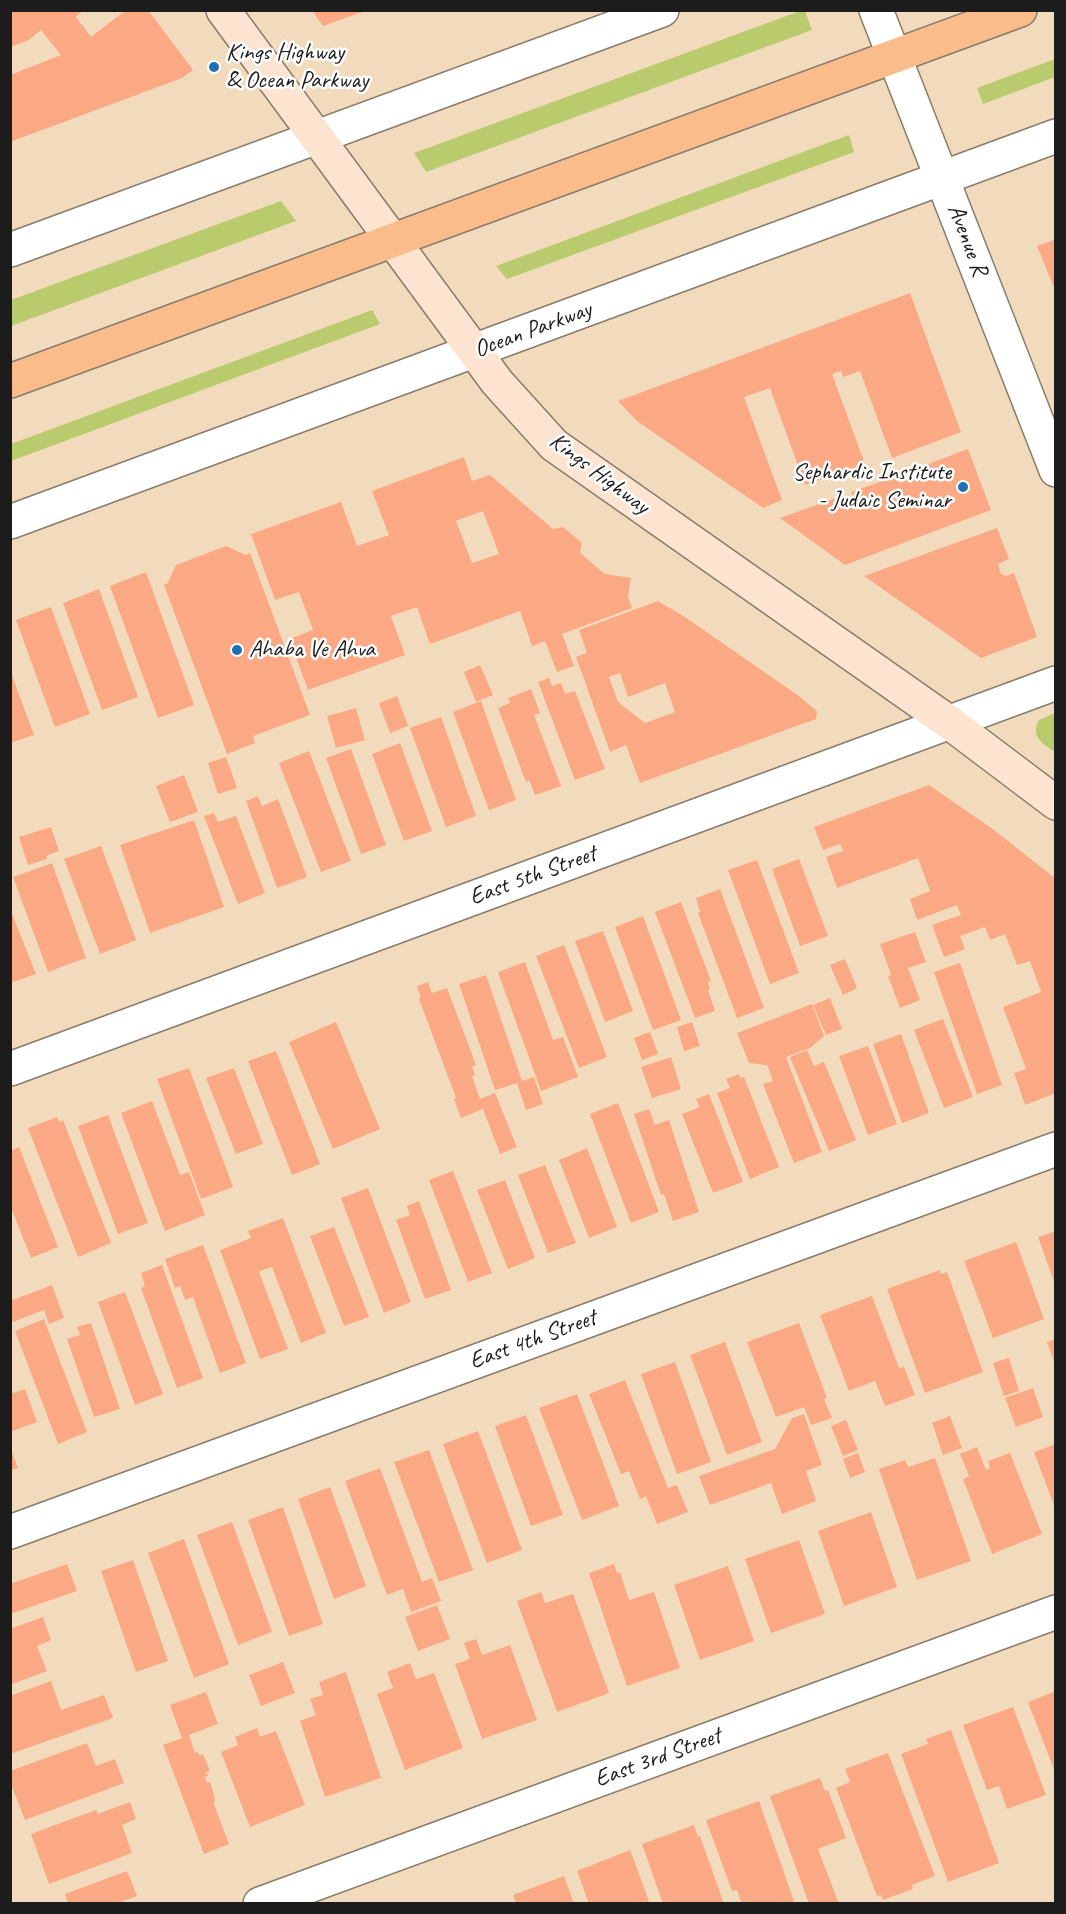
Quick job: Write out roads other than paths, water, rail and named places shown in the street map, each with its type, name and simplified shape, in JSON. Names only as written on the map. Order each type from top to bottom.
[{"type":"main road","points":[[10,381],[1020,10]]},
{"type":"street","name":"Kings Highway","points":[[223,10],[475,352],[498,382],[554,445],[950,723],[1056,803]]},
{"type":"street","points":[[10,250],[662,10]]},
{"type":"street","name":"Avenue R","points":[[876,10],[1056,470]]},
{"type":"street","name":"Ocean Parkway","points":[[10,522],[1056,136]]},
{"type":"street","name":"East 5th Street","points":[[10,1069],[1056,684]]},
{"type":"street","name":"East 4th Street","points":[[10,1532],[1056,1149]]},
{"type":"street","name":"East 3rd Street","points":[[260,1904],[1056,1612]]},
{"type":"place","name":"Kings Highway & Ocean Parkway","points":[[214,67]]},
{"type":"place","name":"Sephardic Institute - Judaic Seminar","points":[[963,487]]},
{"type":"place","name":"Ahaba Ve Ahva","points":[[237,650]]}]
